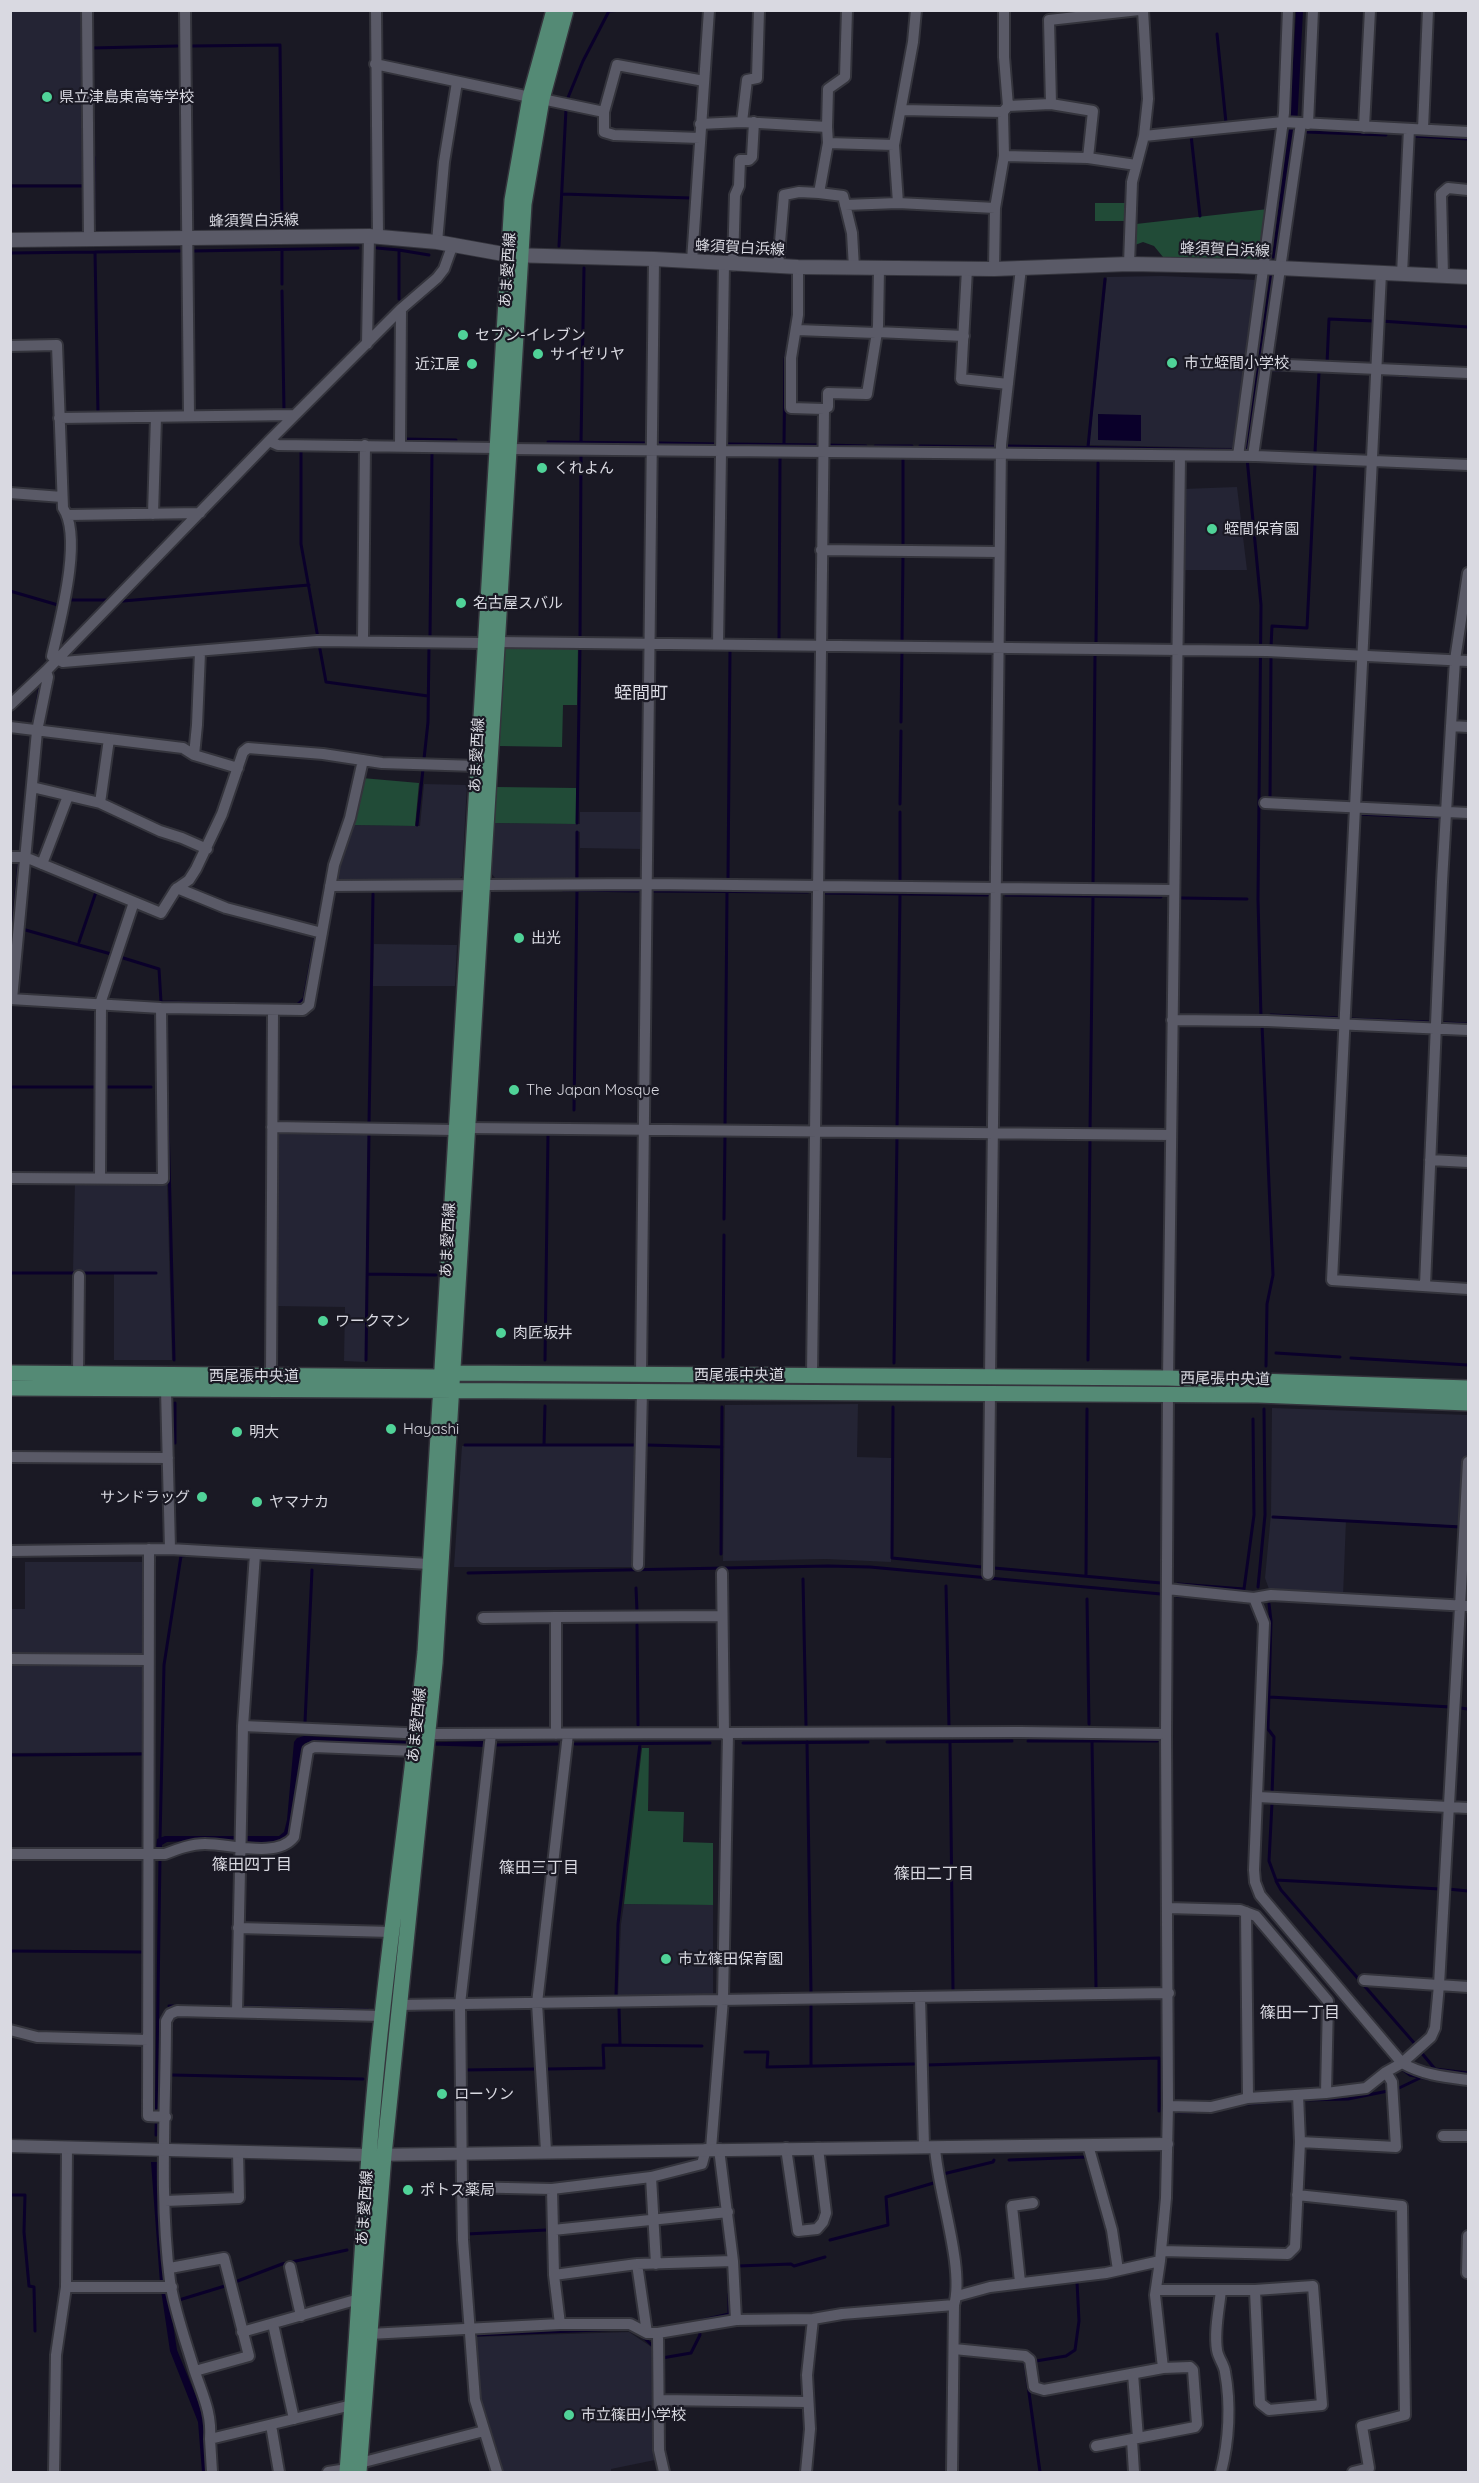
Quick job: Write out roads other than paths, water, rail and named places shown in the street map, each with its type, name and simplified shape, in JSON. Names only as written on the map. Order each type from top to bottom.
[{"type":"main road","name":"あま愛西線","points":[[353,2469],[369,2334],[382,2016],[420,1744],[435,1663],[446,1382],[515,255],[524,204],[536,98],[554,10]]},
{"type":"main road","name":"あま愛西線","points":[[536,98],[566,10]]},
{"type":"main road","name":"蜂須賀白浜線","points":[[10,240],[373,236],[453,244],[515,255],[654,259],[798,267],[994,269],[1129,264],[1264,267],[1468,277]]},
{"type":"main road","name":"あま愛西線","points":[[476,885],[477,766],[490,642]]},
{"type":"main road","name":"西尾張中央道","points":[[10,1373],[271,1376],[642,1390],[1258,1395],[1468,1403]]},
{"type":"main road","name":"西尾張中央道","points":[[10,1388],[166,1389],[446,1382],[641,1374],[1168,1378],[1468,1388]]},
{"type":"main road","name":"あま愛西線","points":[[353,2469],[352,2405],[359,2299],[376,2155],[398,2005],[420,1744],[429,1564],[446,1382]]},
{"type":"street","points":[[87,10],[89,239]]},
{"type":"street","points":[[185,10],[189,416]]},
{"type":"street","points":[[367,344],[373,236],[376,10]]},
{"type":"street","points":[[692,261],[709,10]]},
{"type":"street","points":[[742,122],[747,81],[757,78],[759,10]]},
{"type":"street","points":[[819,193],[828,143],[826,127],[828,89],[845,77],[847,10]]},
{"type":"street","points":[[898,203],[894,145],[916,10]]},
{"type":"street","points":[[994,269],[995,208],[1004,156],[1004,10]]},
{"type":"street","points":[[1051,104],[1049,20],[1141,10],[1148,99],[1144,136],[1132,182],[1129,264]]},
{"type":"street","points":[[1245,456],[1264,267],[1285,122],[1288,10]]},
{"type":"street","points":[[1245,456],[1265,364],[1303,123],[1313,10]]},
{"type":"street","points":[[1364,127],[1370,10]]},
{"type":"street","points":[[1423,129],[1428,10]]},
{"type":"street","points":[[375,64],[604,112]]},
{"type":"street","points":[[699,138],[614,135],[604,132],[604,112],[617,65],[704,81]]},
{"type":"street","points":[[437,242],[444,162],[457,82]]},
{"type":"street","points":[[901,110],[1005,109],[1051,104],[1093,111],[1088,158]]},
{"type":"street","points":[[700,124],[754,122],[826,127]]},
{"type":"street","points":[[718,644],[720,451],[728,264],[735,195],[739,186],[740,160],[749,160],[752,157],[754,122]]},
{"type":"street","points":[[1144,136],[1285,122],[1468,132]]},
{"type":"street","points":[[1402,274],[1409,129]]},
{"type":"street","points":[[828,143],[894,145]]},
{"type":"street","points":[[1004,156],[1088,158],[1136,165]]},
{"type":"street","points":[[1443,276],[1441,194],[1448,188],[1468,190]]},
{"type":"street","points":[[778,266],[784,195],[799,192],[843,196],[852,233],[854,268]]},
{"type":"street","points":[[845,205],[898,203],[995,208]]},
{"type":"street","points":[[10,705],[57,660],[269,441],[444,269],[453,244]]},
{"type":"street","points":[[641,1374],[654,259]]},
{"type":"street","points":[[798,267],[797,330],[791,358],[791,408],[824,409],[828,407],[828,393],[867,394],[877,332],[879,269]]},
{"type":"street","points":[[990,1377],[1001,454],[1021,268]]},
{"type":"street","points":[[967,269],[961,379],[1008,384]]},
{"type":"street","points":[[1381,273],[1374,369],[1332,1280],[1468,1289]]},
{"type":"street","points":[[400,445],[401,309]]},
{"type":"street","points":[[797,330],[964,336]]},
{"type":"street","points":[[10,346],[57,345],[62,497],[63,508],[71,526],[67,584],[52,656],[63,662],[317,641],[363,640],[1259,651],[1468,661]]},
{"type":"street","points":[[1265,364],[1468,373]]},
{"type":"street","points":[[812,1376],[824,409]]},
{"type":"street","points":[[59,418],[295,415]]},
{"type":"street","points":[[153,514],[156,417]]},
{"type":"street","points":[[269,441],[278,445],[400,445],[502,449],[1245,456],[1468,465]]},
{"type":"street","points":[[363,640],[365,445]]},
{"type":"street","points":[[1168,1378],[1180,456]]},
{"type":"street","points":[[10,493],[62,497]]},
{"type":"street","points":[[68,515],[200,513]]},
{"type":"street","points":[[821,550],[999,552]]},
{"type":"street","points":[[1425,1285],[1451,726],[1455,660],[1468,573]]},
{"type":"street","points":[[194,755],[200,652]]},
{"type":"street","points":[[46,671],[48,677],[37,730],[11,999],[161,1008],[303,1010],[309,1005],[334,865],[350,818],[363,760]]},
{"type":"street","points":[[1451,726],[1468,727]]},
{"type":"street","points":[[10,727],[183,748],[194,755],[238,768]]},
{"type":"street","points":[[100,803],[109,739]]},
{"type":"street","points":[[10,857],[25,857],[161,913],[177,888],[189,880],[207,849],[243,752],[248,748],[323,754],[382,763],[477,766]]},
{"type":"street","points":[[32,788],[100,803],[160,831],[182,837],[207,849]]},
{"type":"street","points":[[42,864],[68,796]]},
{"type":"street","points":[[1265,803],[1468,813]]},
{"type":"street","points":[[330,886],[647,884],[1173,890]]},
{"type":"street","points":[[177,888],[226,908],[322,933]]},
{"type":"street","points":[[100,1178],[101,1004],[134,902]]},
{"type":"street","points":[[10,1178],[163,1179],[161,1008]]},
{"type":"street","points":[[271,1376],[273,1010]]},
{"type":"street","points":[[1172,1020],[1261,1021],[1468,1030]]},
{"type":"street","points":[[272,1127],[1171,1135]]},
{"type":"street","points":[[1430,1160],[1468,1162]]},
{"type":"street","points":[[78,1276],[78,1374]]},
{"type":"street","points":[[166,1389],[170,1549]]},
{"type":"street","points":[[638,1565],[642,1390]]},
{"type":"street","points":[[988,1574],[990,1393]]},
{"type":"street","points":[[1163,2368],[1156,2290],[1166,2198],[1168,2106],[1166,1734],[1168,1394]]},
{"type":"street","points":[[10,1457],[168,1458]]},
{"type":"street","points":[[1168,2106],[1210,2107],[1248,2098],[1366,2088],[1402,2063],[1431,2037],[1435,2028],[1439,1985],[1464,1606],[1468,1462]]},
{"type":"street","points":[[148,1549],[148,1660],[155,1854],[148,2040],[148,2116],[161,2116]]},
{"type":"street","points":[[10,1551],[170,1549],[429,1564]]},
{"type":"street","points":[[237,2012],[243,1726],[255,1554]]},
{"type":"street","points":[[722,1573],[726,1734],[723,1999],[712,2149],[728,2212],[736,2320]]},
{"type":"street","points":[[1167,1589],[1254,1598],[1271,1595],[1464,1606]]},
{"type":"street","points":[[1254,1598],[1264,1623],[1254,1870],[1255,1882],[1260,1895],[1402,2063],[1432,2076],[1468,2080]]},
{"type":"street","points":[[483,1618],[722,1616]]},
{"type":"street","points":[[546,2151],[537,2003],[562,1734],[556,1617]]},
{"type":"street","points":[[10,1659],[148,1660]]},
{"type":"street","points":[[243,1726],[420,1744]]},
{"type":"street","points":[[10,1854],[155,1854],[186,1846],[240,1841],[276,1848],[288,1845],[294,1837],[308,1750],[314,1747],[420,1744],[490,1734],[1008,1732],[1166,1734]]},
{"type":"street","points":[[490,1734],[460,2004],[463,2240],[475,2400],[497,2472]]},
{"type":"street","points":[[1258,1797],[1468,1808]]},
{"type":"street","points":[[1168,1908],[1240,1910],[1256,1916],[1328,2001],[1326,2093]]},
{"type":"street","points":[[1246,1912],[1248,2098]]},
{"type":"street","points":[[238,1928],[392,1932]]},
{"type":"street","points":[[1364,1980],[1468,1987]]},
{"type":"street","points":[[398,2005],[1169,1993]]},
{"type":"street","points":[[920,1997],[929,2147],[955,2267],[952,2472]]},
{"type":"street","points":[[212,2472],[209,2408],[167,2288],[170,2268],[161,2116],[166,2021],[170,2014],[177,2011],[382,2016]]},
{"type":"street","points":[[10,2030],[37,2037],[148,2040]]},
{"type":"street","points":[[1300,2142],[1396,2147],[1392,2082],[1386,2072]]},
{"type":"street","points":[[369,2334],[630,2324],[652,2333],[736,2320],[813,2319],[956,2301],[990,2287],[1118,2270],[1161,2256],[1288,2254],[1295,2247],[1300,2142],[1298,2095]]},
{"type":"street","points":[[1443,2136],[1468,2136]]},
{"type":"street","points":[[10,2146],[376,2155],[1167,2144]]},
{"type":"street","points":[[1088,2145],[1112,2229],[1118,2270]]},
{"type":"street","points":[[54,2472],[56,2355],[66,2287],[67,2147]]},
{"type":"street","points":[[786,2148],[798,2231],[817,2229],[823,2222],[825,2213],[818,2148]]},
{"type":"street","points":[[462,2187],[552,2189],[651,2177],[702,2164],[712,2149]]},
{"type":"street","points":[[165,2201],[239,2199],[238,2152]]},
{"type":"street","points":[[651,2177],[656,2264]]},
{"type":"street","points":[[552,2189],[554,2276],[560,2325]]},
{"type":"street","points":[[1297,2195],[1402,2206],[1405,2415],[1362,2426],[1368,2468],[1353,2472]]},
{"type":"street","points":[[1020,2282],[1012,2206],[1033,2203]]},
{"type":"street","points":[[553,2229],[728,2212]]},
{"type":"street","points":[[1468,2236],[1468,2273]]},
{"type":"street","points":[[170,2268],[224,2258],[249,2356],[195,2371]]},
{"type":"street","points":[[554,2276],[637,2264],[733,2261]]},
{"type":"street","points":[[637,2264],[652,2333],[658,2400],[659,2450],[664,2472]]},
{"type":"street","points":[[290,2267],[301,2316]]},
{"type":"street","points":[[1156,2290],[1255,2290],[1313,2286],[1322,2405],[1269,2410],[1260,2403],[1255,2290]]},
{"type":"street","points":[[66,2287],[167,2288]]},
{"type":"street","points":[[1221,2290],[1217,2323],[1217,2352],[1224,2366],[1227,2381],[1227,2448],[1221,2472]]},
{"type":"street","points":[[243,2332],[359,2299]]},
{"type":"street","points":[[806,2472],[810,2429],[807,2375],[813,2319]]},
{"type":"street","points":[[273,2324],[294,2419]]},
{"type":"street","points":[[954,2349],[1025,2356],[1030,2360],[1034,2387],[1040,2389],[1163,2368],[1190,2367],[1193,2370],[1197,2424],[1195,2427],[1096,2446]]},
{"type":"street","points":[[1132,2374],[1134,2472]]},
{"type":"street","points":[[658,2400],[807,2402]]},
{"type":"street","points":[[210,2439],[352,2405]]},
{"type":"street","points":[[271,2424],[279,2472]]},
{"type":"street","points":[[328,2472],[353,2469],[484,2431]]},
{"type":"waterway","points":[[567,100],[583,61],[609,11],[623,10]]},
{"type":"waterway","points":[[1217,34],[1226,123],[1224,123]]},
{"type":"waterway","points":[[191,46],[280,45],[282,224]]},
{"type":"waterway","points":[[92,48],[177,46]]},
{"type":"waterway","points":[[559,246],[566,109]]},
{"type":"waterway","points":[[1306,132],[1386,135]]},
{"type":"waterway","points":[[1191,135],[1200,216]]},
{"type":"waterway","points":[[1415,136],[1468,139]]},
{"type":"waterway","points":[[94,157],[94,224]]},
{"type":"waterway","points":[[10,186],[85,186]]},
{"type":"waterway","points":[[562,194],[691,198]]},
{"type":"waterway","points":[[194,251],[358,248]]},
{"type":"waterway","points":[[377,248],[399,250],[399,299]]},
{"type":"waterway","points":[[282,250],[282,284]]},
{"type":"waterway","points":[[399,250],[429,255]]},
{"type":"waterway","points":[[10,253],[180,251]]},
{"type":"waterway","points":[[95,252],[98,413]]},
{"type":"waterway","points":[[581,442],[584,268]]},
{"type":"waterway","points":[[1246,452],[1272,271]]},
{"type":"waterway","points":[[1088,447],[1105,279]]},
{"type":"waterway","points":[[282,291],[284,411]]},
{"type":"waterway","points":[[1327,364],[1329,319],[1374,321]]},
{"type":"waterway","points":[[1381,321],[1468,327]]},
{"type":"waterway","points":[[784,444],[785,359],[789,342]]},
{"type":"waterway","points":[[1271,370],[1313,371]]},
{"type":"waterway","points":[[1315,452],[1319,372]]},
{"type":"waterway","points":[[1379,374],[1407,376]]},
{"type":"waterway","points":[[404,439],[456,440]]},
{"type":"waterway","points":[[548,442],[645,443]]},
{"type":"waterway","points":[[658,443],[715,444]]},
{"type":"waterway","points":[[727,444],[819,445]]},
{"type":"waterway","points":[[826,445],[866,446]]},
{"type":"waterway","points":[[875,446],[912,446]]},
{"type":"waterway","points":[[920,446],[996,447]]},
{"type":"waterway","points":[[1006,446],[1234,450]]},
{"type":"waterway","points":[[301,451],[301,544],[318,638]]},
{"type":"waterway","points":[[430,637],[432,451]]},
{"type":"waterway","points":[[580,638],[581,456]]},
{"type":"waterway","points":[[779,641],[780,458]]},
{"type":"waterway","points":[[1247,458],[1261,605],[1258,899],[1261,1018]]},
{"type":"waterway","points":[[903,460],[903,546]]},
{"type":"waterway","points":[[1096,643],[1098,463]]},
{"type":"waterway","points":[[1271,647],[1272,626],[1307,628],[1315,465]]},
{"type":"waterway","points":[[902,643],[903,555]]},
{"type":"waterway","points":[[123,601],[309,585]]},
{"type":"waterway","points":[[10,591],[58,605],[57,610]]},
{"type":"waterway","points":[[68,600],[108,600]]},
{"type":"waterway","points":[[319,644],[326,682],[428,696]]},
{"type":"waterway","points":[[424,759],[428,722],[429,646]]},
{"type":"waterway","points":[[577,823],[580,647]]},
{"type":"waterway","points":[[728,879],[730,649]]},
{"type":"waterway","points":[[901,722],[902,650]]},
{"type":"waterway","points":[[1093,884],[1095,655]]},
{"type":"waterway","points":[[1270,798],[1271,656]]},
{"type":"waterway","points":[[33,725],[40,686]]},
{"type":"waterway","points":[[900,804],[901,731]]},
{"type":"waterway","points":[[417,825],[423,769]]},
{"type":"waterway","points":[[900,812],[900,881]]},
{"type":"waterway","points":[[1358,814],[1440,818]]},
{"type":"waterway","points":[[577,832],[577,877]]},
{"type":"waterway","points":[[13,927],[19,861]]},
{"type":"waterway","points":[[79,942],[97,889]]},
{"type":"waterway","points":[[563,890],[577,890]]},
{"type":"waterway","points":[[574,1110],[577,890],[638,891]]},
{"type":"waterway","points":[[654,891],[808,892]]},
{"type":"waterway","points":[[725,1127],[727,892]]},
{"type":"waterway","points":[[825,893],[988,895]]},
{"type":"waterway","points":[[369,1123],[373,894]]},
{"type":"waterway","points":[[897,1129],[900,894]]},
{"type":"waterway","points":[[1006,895],[1161,897]]},
{"type":"waterway","points":[[1090,1131],[1093,896]]},
{"type":"waterway","points":[[1181,898],[1247,899]]},
{"type":"waterway","points":[[22,929],[111,954]]},
{"type":"waterway","points":[[120,957],[159,969],[161,1002],[297,1005],[304,999],[316,934]]},
{"type":"waterway","points":[[1271,1015],[1339,1018]]},
{"type":"waterway","points":[[1349,1019],[1428,1022]]},
{"type":"waterway","points":[[1445,1023],[1468,1024]]},
{"type":"waterway","points":[[1262,1025],[1273,1275],[1267,1304],[1266,1366]]},
{"type":"waterway","points":[[167,1083],[174,1360]]},
{"type":"waterway","points":[[10,1087],[97,1087]]},
{"type":"waterway","points":[[105,1087],[151,1087]]},
{"type":"waterway","points":[[366,1360],[369,1132]]},
{"type":"waterway","points":[[545,1360],[548,1134],[575,1134]]},
{"type":"waterway","points":[[724,1219],[725,1135]]},
{"type":"waterway","points":[[894,1363],[897,1136]]},
{"type":"waterway","points":[[1088,1360],[1090,1138]]},
{"type":"waterway","points":[[723,1357],[724,1235]]},
{"type":"waterway","points":[[10,1273],[156,1273]]},
{"type":"waterway","points":[[368,1274],[436,1275]]},
{"type":"waterway","points":[[1276,1353],[1340,1357]]},
{"type":"waterway","points":[[1351,1358],[1468,1365]]},
{"type":"waterway","points":[[175,1403],[175,1443]]},
{"type":"waterway","points":[[465,1445],[544,1445],[545,1406]]},
{"type":"waterway","points":[[721,1554],[722,1407]]},
{"type":"waterway","points":[[893,1407],[892,1558],[982,1567]]},
{"type":"waterway","points":[[1086,1575],[1087,1409]]},
{"type":"waterway","points":[[1258,1587],[1265,1515],[1264,1409]]},
{"type":"waterway","points":[[1178,1584],[1244,1589],[1254,1515],[1253,1419]]},
{"type":"waterway","points":[[544,1445],[634,1445]]},
{"type":"waterway","points":[[647,1445],[722,1447]]},
{"type":"waterway","points":[[1273,1517],[1461,1527]]},
{"type":"waterway","points":[[160,1839],[164,1665],[181,1556],[190,1555]]},
{"type":"waterway","points":[[280,1561],[401,1568]]},
{"type":"waterway","points":[[468,1573],[870,1567],[1161,1594]]},
{"type":"waterway","points":[[994,1568],[1161,1583]]},
{"type":"waterway","points":[[305,1722],[312,1570]]},
{"type":"waterway","points":[[803,1579],[806,1726]]},
{"type":"waterway","points":[[946,1586],[949,1727]]},
{"type":"waterway","points":[[636,1588],[637,1611]]},
{"type":"waterway","points":[[1177,1596],[1187,1596]]},
{"type":"waterway","points":[[1087,1599],[1089,1724]]},
{"type":"waterway","points":[[1269,1604],[1271,1621],[1268,1729],[1274,1737],[1272,1795]]},
{"type":"waterway","points":[[1258,1652],[1259,1623]]},
{"type":"waterway","points":[[637,1625],[638,1725]]},
{"type":"waterway","points":[[1269,1697],[1451,1707]]},
{"type":"waterway","points":[[1460,1708],[1468,1709]]},
{"type":"waterway","points":[[887,1742],[1012,1741]]},
{"type":"waterway","points":[[1028,1741],[1157,1741]]},
{"type":"waterway","points":[[1092,1741],[1096,1987]]},
{"type":"waterway","points":[[807,1742],[811,1992]]},
{"type":"waterway","points":[[743,1743],[868,1742]]},
{"type":"waterway","points":[[950,1742],[953,1990]]},
{"type":"waterway","points":[[575,1744],[710,1743]]},
{"type":"waterway","points":[[493,1745],[557,1744]]},
{"type":"waterway","points":[[616,1995],[618,1924],[640,1744]]},
{"type":"waterway","points":[[10,1755],[141,1754]]},
{"type":"waterway","points":[[1272,1803],[1269,1861],[1276,1880],[1440,1889]]},
{"type":"waterway","points":[[156,2135],[160,1857]]},
{"type":"waterway","points":[[1276,1881],[1281,1890],[1415,2044]]},
{"type":"waterway","points":[[1448,1889],[1468,1891]]},
{"type":"waterway","points":[[1256,1898],[1346,2005]]},
{"type":"waterway","points":[[10,1951],[142,1952]]},
{"type":"waterway","points":[[169,2006],[227,2007]]},
{"type":"waterway","points":[[811,2006],[811,2066]]},
{"type":"waterway","points":[[244,2007],[368,2010]]},
{"type":"waterway","points":[[619,2008],[620,2045]]},
{"type":"waterway","points":[[416,2010],[457,2009]]},
{"type":"waterway","points":[[548,2069],[604,2068],[603,2045],[702,2046]]},
{"type":"waterway","points":[[1420,2051],[1435,2069],[1468,2073]]},
{"type":"waterway","points":[[745,2052],[768,2052],[767,2067],[914,2064]]},
{"type":"waterway","points":[[926,2065],[1159,2058],[1159,2111]]},
{"type":"waterway","points":[[464,2070],[535,2069]]},
{"type":"waterway","points":[[1402,2069],[1410,2075],[1428,2079]]},
{"type":"waterway","points":[[171,2075],[363,2079]]},
{"type":"waterway","points":[[1397,2089],[1420,2078]]},
{"type":"waterway","points":[[1303,2100],[1348,2099],[1388,2091]]},
{"type":"waterway","points":[[1246,2104],[1296,2100]]},
{"type":"waterway","points":[[1178,2112],[1195,2112]]},
{"type":"waterway","points":[[1009,2160],[1087,2157],[1087,2159]]},
{"type":"waterway","points":[[943,2174],[994,2160]]},
{"type":"waterway","points":[[830,2240],[888,2225],[886,2197],[937,2182]]},
{"type":"waterway","points":[[10,2195],[25,2195],[24,2232],[29,2286],[34,2287],[35,2331]]},
{"type":"waterway","points":[[467,2234],[546,2230]]},
{"type":"waterway","points":[[235,2282],[282,2264],[347,2250]]},
{"type":"waterway","points":[[738,2266],[791,2264],[794,2266],[825,2257]]},
{"type":"waterway","points":[[1036,2361],[1066,2356],[1075,2350],[1079,2321],[1077,2282],[1080,2281]]},
{"type":"waterway","points":[[179,2300],[225,2286]]},
{"type":"waterway","points":[[698,2321],[729,2314],[729,2294]]},
{"type":"waterway","points":[[475,2335],[622,2329]]},
{"type":"waterway","points":[[662,2358],[691,2353],[700,2335],[699,2330]]},
{"type":"waterway","points":[[642,2336],[654,2347]]},
{"type":"waterway","points":[[1025,2364],[1040,2472]]},
{"type":"place","name":"県立津島東高等学校","points":[[47,97]]},
{"type":"place","name":"セブン-イレブン","points":[[463,335]]},
{"type":"place","name":"サイゼリヤ","points":[[538,354]]},
{"type":"place","name":"市立蛭間小学校","points":[[1172,363]]},
{"type":"place","name":"近江屋","points":[[472,364]]},
{"type":"place","name":"くれよん","points":[[542,468]]},
{"type":"place","name":"蛭間保育園","points":[[1212,529]]},
{"type":"place","name":"名古屋スバル","points":[[461,603]]},
{"type":"place","name":"出光","points":[[519,938]]},
{"type":"place","name":"The Japan Mosque","points":[[514,1090]]},
{"type":"place","name":"ワークマン","points":[[323,1321]]},
{"type":"place","name":"肉匠坂井","points":[[501,1333]]},
{"type":"place","name":"Hayashi","points":[[391,1429]]},
{"type":"place","name":"明大","points":[[237,1432]]},
{"type":"place","name":"サンドラッグ","points":[[202,1497]]},
{"type":"place","name":"ヤマナカ","points":[[257,1502]]},
{"type":"place","name":"市立篠田保育園","points":[[666,1959]]},
{"type":"place","name":"ローソン","points":[[442,2094]]},
{"type":"place","name":"ポトス薬局","points":[[408,2190]]},
{"type":"place","name":"市立篠田小学校","points":[[569,2415]]},
{"type":"district","name":"蛭間町","points":[[641,694]]},
{"type":"district","name":"篠田四丁目","points":[[252,1865]]},
{"type":"district","name":"篠田三丁目","points":[[539,1868]]},
{"type":"district","name":"篠田二丁目","points":[[934,1874]]},
{"type":"district","name":"篠田一丁目","points":[[1300,2013]]}]
